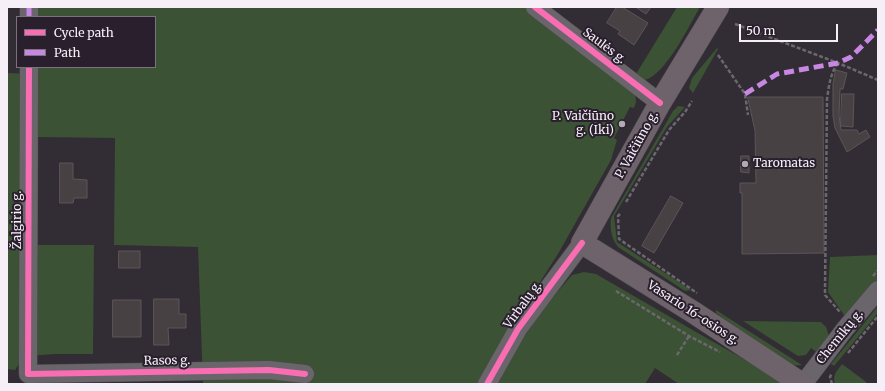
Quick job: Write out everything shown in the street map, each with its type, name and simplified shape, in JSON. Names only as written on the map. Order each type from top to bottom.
[{"type":"main road","name":"P. Vaičiūno g.","points":[[582,243],[660,103],[718,7]]},
{"type":"main road","name":"Vasario 16-osios g.","points":[[582,243],[693,312],[802,384]]},
{"type":"street","name":"Saulės g.","points":[[535,7],[660,103]]},
{"type":"street","name":"Žalgirio g.","points":[[28,374],[29,68]]},
{"type":"street","name":"Virbalų g.","points":[[487,384],[518,329],[582,243]]},
{"type":"street","name":"Chemikų g.","points":[[802,384],[845,329],[874,284]]},
{"type":"street","name":"Rasos g.","points":[[28,374],[269,370],[305,374]]},
{"type":"path","points":[[735,24],[838,63],[878,80]]},
{"type":"path","points":[[718,55],[745,94],[748,115]]},
{"type":"path","points":[[838,63],[833,70],[827,99],[824,290],[825,295],[841,314]]},
{"type":"path","points":[[626,202],[669,130],[685,112],[692,101]]},
{"type":"path","points":[[622,209],[618,216],[619,239],[703,296]]},
{"type":"path","points":[[874,284],[878,270]]},
{"type":"path","points":[[616,291],[689,336],[724,354]]},
{"type":"path","points":[[837,318],[844,310]]},
{"type":"path","points":[[847,354],[877,318]]},
{"type":"path","points":[[677,355],[689,336]]},
{"type":"path","points":[[832,384],[830,377],[833,371]]},
{"type":"green space","points":[[38,7],[526,7],[635,92],[636,102],[634,108],[630,107],[614,138],[617,140],[611,160],[558,254],[510,329],[479,384],[203,384],[198,247],[114,245],[115,138],[35,137],[36,245],[94,245],[93,354],[24,356],[15,370],[7,369],[7,73],[37,74],[38,68],[156,68],[156,16],[38,16]]},
{"type":"green space","points":[[677,7],[700,7],[669,59],[653,76],[645,80],[636,74]]},
{"type":"green space","points":[[717,48],[718,49],[693,93],[689,88],[692,78]]},
{"type":"green space","points":[[678,106],[685,107],[667,127],[614,216],[617,242],[691,290],[685,291],[618,247],[612,237],[611,226],[611,218],[673,111]]},
{"type":"green space","points":[[878,255],[878,279],[850,313],[844,315],[828,292],[830,257]]},
{"type":"green space","points":[[584,272],[596,274],[770,374],[784,384],[679,384],[655,368],[645,384],[496,384],[511,357],[542,310],[572,275]]},
{"type":"green space","points":[[878,306],[878,313],[834,366],[831,364]]},
{"type":"green space","points":[[716,310],[802,365],[789,366],[716,313]]},
{"type":"green space","points":[[743,321],[821,322],[826,327],[829,336],[818,353],[811,348],[806,355],[798,356]]},
{"type":"green space","points":[[842,364],[868,384],[835,384],[835,376]]},
{"type":"building","points":[[617,7],[622,7],[648,23],[634,45],[618,34],[620,31],[607,23]]},
{"type":"building","points":[[651,7],[646,14],[637,8]]},
{"type":"building","points":[[836,70],[847,73],[843,89],[840,89],[839,116],[841,130],[857,130],[859,134],[866,130],[870,137],[847,152],[835,128],[833,116],[833,84]]},
{"type":"building","points":[[842,94],[854,94],[853,127],[841,126]]},
{"type":"building","points":[[748,97],[823,97],[824,253],[742,254],[742,193],[740,193],[740,183],[756,183],[755,131]]},
{"type":"building","name":"Taromatas","points":[[741,156],[749,156],[749,173],[741,172]]},
{"type":"building","points":[[60,163],[73,163],[73,179],[87,180],[87,198],[74,198],[73,203],[60,203]]},
{"type":"building","points":[[671,196],[683,203],[654,253],[642,246]]},
{"type":"building","points":[[119,251],[140,251],[140,268],[119,268]]},
{"type":"building","points":[[154,299],[179,299],[179,314],[186,314],[186,328],[168,328],[169,345],[154,345]]},
{"type":"building","points":[[113,300],[141,300],[141,337],[113,337]]},
{"type":"marked path","points":[[29,7],[29,16]]},
{"type":"marked path","points":[[745,94],[777,74],[838,63],[851,57],[878,30]]},
{"type":"cycle path","points":[[535,7],[660,103]]},
{"type":"cycle path","points":[[29,68],[28,374],[269,370],[305,374]]},
{"type":"cycle path","points":[[487,384],[518,329],[582,243]]},
{"type":"place","name":"P. Vaičiūno g. (Iki)","points":[[622,124]]},
{"type":"place","name":"Taromatas","points":[[745,164]]}]
